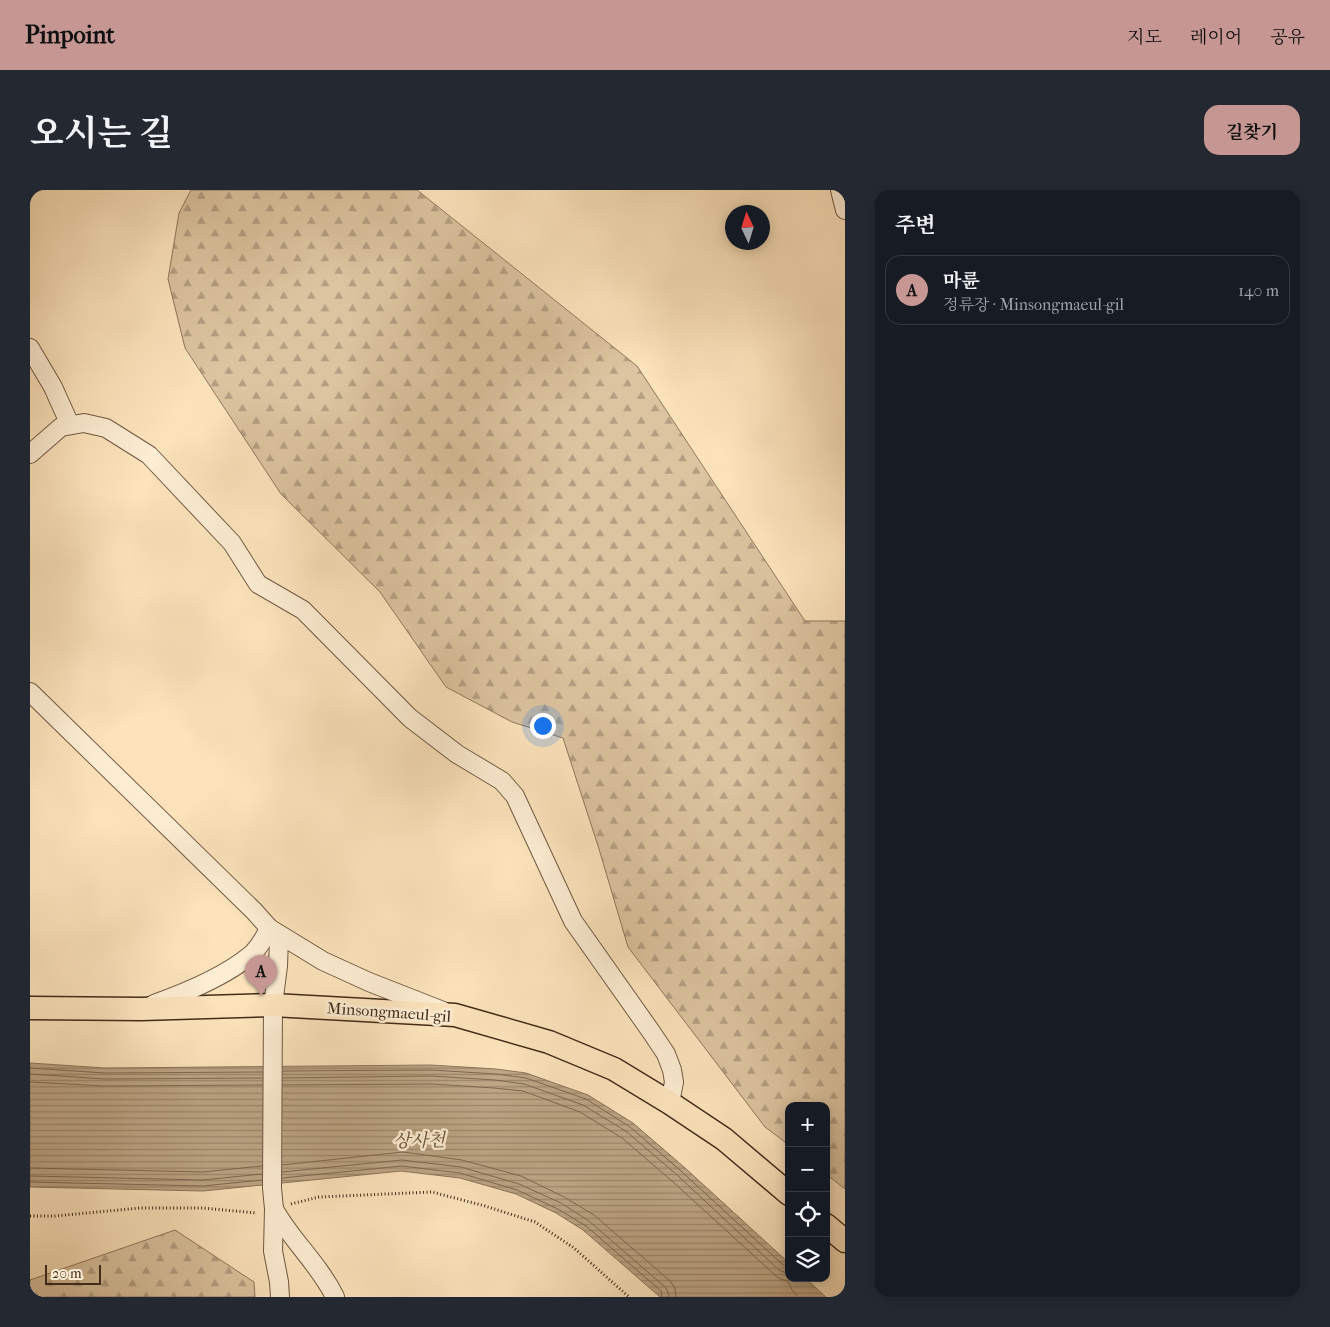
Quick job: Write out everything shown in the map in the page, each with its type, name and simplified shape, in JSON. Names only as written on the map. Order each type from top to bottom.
[{"type":"main road","name":"Minsongmaeul-gil","points":[[30,1008],[141,1009],[274,1005],[455,1016],[550,1042],[614,1069],[670,1102],[724,1139],[787,1192]]},
{"type":"main road","points":[[830,1228],[845,1241]]},
{"type":"street","points":[[840,190],[845,210]]},
{"type":"street","points":[[30,348],[53,387],[70,425]]},
{"type":"street","points":[[30,454],[61,427],[84,423],[106,428],[149,455],[232,542],[258,584],[303,610],[410,718],[457,754],[502,781],[515,796],[573,921],[666,1054],[674,1082],[670,1102]]},
{"type":"street","points":[[30,692],[254,911],[279,939],[273,1035],[272,1188],[274,1209],[273,1251],[280,1282],[280,1297]]},
{"type":"street","points":[[141,1009],[180,995],[226,972],[252,954],[265,938],[269,928]]},
{"type":"street","points":[[269,928],[323,961],[455,1016]]},
{"type":"street","points":[[274,1209],[283,1225],[331,1288],[335,1297]]},
{"type":"path","points":[[30,1216],[55,1216],[140,1208],[203,1208],[256,1213],[319,1197],[432,1192],[535,1222],[574,1248],[629,1297]]},
{"type":"green space","points":[[191,190],[417,190],[637,366],[805,621],[845,621],[845,1189],[830,1177],[830,1102],[785,1102],[785,1142],[765,1127],[628,947],[563,738],[512,722],[446,687],[380,592],[281,494],[185,348],[168,279],[179,213]]},
{"type":"green space","points":[[175,1230],[254,1282],[255,1297],[30,1297],[30,1280]]},
{"type":"water","name":"상사천","points":[[30,1063],[105,1068],[431,1065],[526,1073],[588,1095],[633,1123],[785,1259],[785,1282],[809,1282],[826,1297],[660,1297],[583,1230],[556,1213],[516,1194],[460,1178],[401,1171],[203,1191],[30,1187]]},
{"type":"place","name":"마륜","points":[[261,996]]}]
